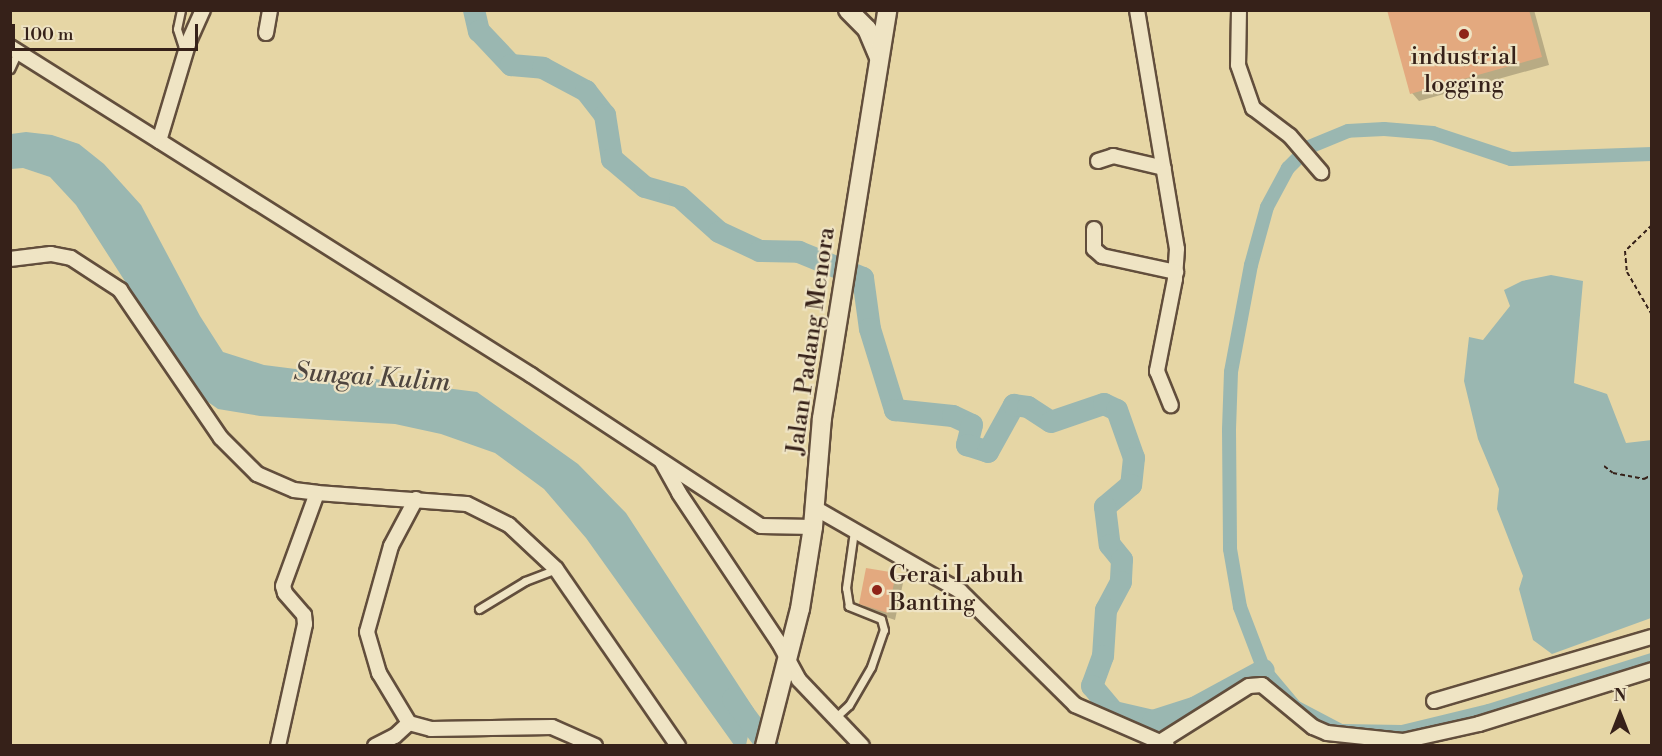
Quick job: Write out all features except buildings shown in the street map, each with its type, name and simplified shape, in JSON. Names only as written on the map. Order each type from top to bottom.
[{"type":"main road","points":[[848,10],[867,29],[879,57]]},
{"type":"main road","name":"Jalan Padang Menora","points":[[765,746],[800,609],[813,527],[822,418],[887,10]]},
{"type":"street","points":[[159,141],[185,54],[203,10]]},
{"type":"street","points":[[266,33],[270,10]]},
{"type":"street","points":[[1137,10],[1176,247],[1176,272],[1157,371],[1171,405]]},
{"type":"street","points":[[1239,10],[1238,65],[1253,108],[1290,136],[1321,172]]},
{"type":"street","points":[[14,49],[761,526],[813,527]]},
{"type":"street","points":[[1098,162],[1113,156],[1164,168]]},
{"type":"street","points":[[1094,229],[1094,249],[1102,256],[1176,272]]},
{"type":"street","points":[[10,259],[51,254],[71,258],[120,290],[204,416],[237,458],[257,474],[294,490],[467,504],[509,525],[556,569],[678,746]]},
{"type":"street","points":[[662,461],[678,493],[787,656],[799,681],[837,716],[862,746]]},
{"type":"street","points":[[278,746],[305,624],[304,615],[285,593],[283,585],[317,493]]},
{"type":"street","points":[[416,499],[391,546],[367,632],[379,673],[409,723],[431,729],[552,728],[595,746]]},
{"type":"street","points":[[815,508],[960,591],[1074,705],[1165,744],[1249,686],[1267,687],[1313,727],[1327,734],[1403,741],[1479,724],[1652,669]]},
{"type":"street","points":[[1434,701],[1652,637]]},
{"type":"street","points":[[375,746],[395,736],[409,723]]},
{"type":"lane","points":[[181,10],[177,29],[185,54]]},
{"type":"lane","points":[[10,69],[14,49]]},
{"type":"lane","points":[[837,716],[849,705],[870,667],[884,630],[881,619],[849,606],[846,588],[854,531]]},
{"type":"lane","points":[[479,609],[525,581],[556,569]]},
{"type":"path","points":[[1652,225],[1625,251],[1627,272],[1652,315]]},
{"type":"path","points":[[1604,466],[1613,473],[1644,479],[1652,475]]},
{"type":"water","points":[[26,132],[52,135],[79,144],[104,164],[141,205],[200,316],[223,352],[264,365],[477,392],[578,464],[626,513],[754,709],[746,745],[734,745],[586,538],[544,489],[495,453],[441,434],[395,424],[260,416],[218,409],[198,395],[76,205],[50,177],[23,168],[11,169],[11,134]]},
{"type":"water","points":[[1551,275],[1583,281],[1574,383],[1607,394],[1626,443],[1652,440],[1651,618],[1552,654],[1533,640],[1519,589],[1523,576],[1497,509],[1499,489],[1478,439],[1464,381],[1469,337],[1483,340],[1510,306],[1504,290],[1522,281]]},
{"type":"waterway","points":[[474,10],[479,31],[511,65],[543,68],[586,91],[605,115],[612,159],[645,187],[680,197],[719,232],[760,251],[799,252],[863,278],[870,329],[895,410],[953,416],[972,425],[967,445],[988,452],[1014,405],[1028,407],[1051,422],[1104,404],[1117,410],[1134,458],[1131,485],[1105,507],[1110,545],[1122,560],[1121,582],[1106,610],[1103,656],[1092,686],[1114,712],[1153,721],[1196,707],[1264,670]]},
{"type":"waterway","points":[[1652,154],[1511,159],[1433,133],[1384,129],[1348,131],[1309,147],[1288,168],[1267,207],[1251,265],[1231,372],[1229,430],[1230,549],[1240,607],[1264,670],[1295,707],[1341,731],[1402,732],[1489,711],[1652,660]]},
{"type":"waterway","name":"Sungai Kulim","points":[[733,699],[768,746]]},
{"type":"place","name":"industrial logging","points":[[1464,34]]},
{"type":"place","name":"Gerai Labuh Banting","points":[[877,590]]}]
